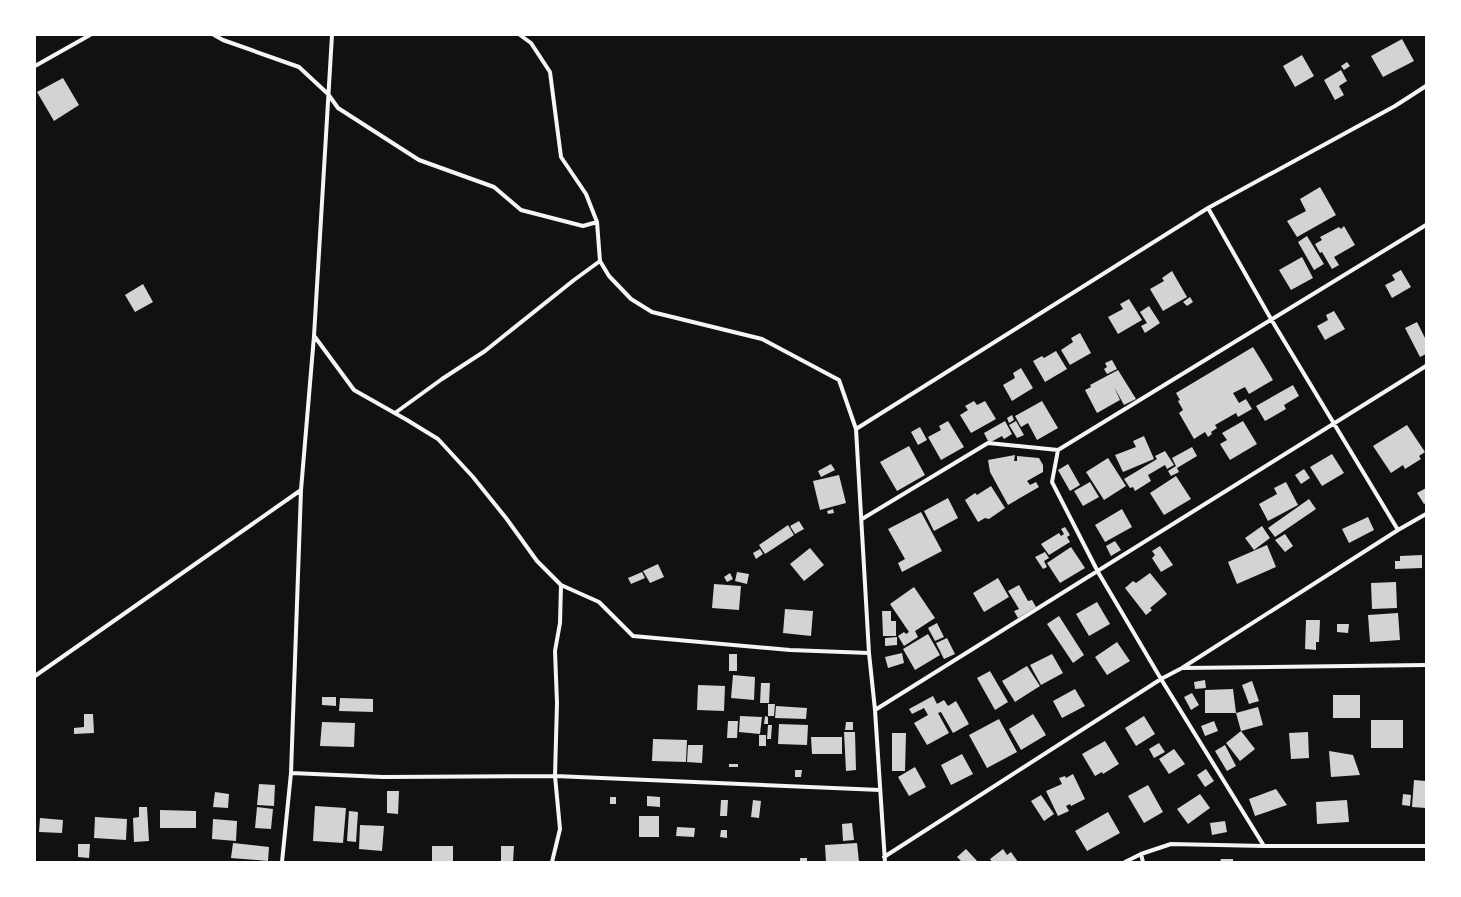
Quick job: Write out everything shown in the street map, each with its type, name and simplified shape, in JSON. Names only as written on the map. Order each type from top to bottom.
[{"type":"street","points":[[35,66],[90,35]]},
{"type":"street","points":[[214,35],[223,40],[299,67],[328,94],[338,108],[419,160],[494,187],[521,210],[583,226],[597,222]]},
{"type":"street","points":[[282,862],[291,773],[301,490],[314,336],[332,35]]},
{"type":"street","points":[[520,35],[531,43],[550,72],[561,157],[586,194],[597,222],[600,261],[609,276],[631,299],[652,312],[762,339],[839,380],[856,429],[869,653],[875,710],[885,862]]},
{"type":"street","points":[[856,429],[1208,208],[1395,106],[1426,86]]},
{"type":"street","points":[[1208,208],[1271,320],[1398,530]]},
{"type":"street","points":[[862,519],[988,443],[1058,450],[1426,225]]},
{"type":"street","points":[[395,413],[442,379],[485,352],[574,280],[600,261]]},
{"type":"street","points":[[314,336],[354,390],[438,439],[472,476],[506,518],[537,561],[561,584],[599,602],[632,636],[790,650],[869,653]]},
{"type":"street","points":[[875,710],[1426,366]]},
{"type":"street","points":[[1058,450],[1052,482],[1098,572],[1161,679],[1264,846]]},
{"type":"street","points":[[35,676],[301,490]]},
{"type":"street","points":[[884,857],[1161,679],[1182,668],[1398,530],[1426,514]]},
{"type":"street","points":[[552,862],[560,829],[555,776],[557,703],[555,650],[560,623],[561,584]]},
{"type":"street","points":[[1182,668],[1426,665]]},
{"type":"street","points":[[291,773],[383,777],[555,776],[880,790]]},
{"type":"street","points":[[1125,862],[1141,854],[1171,844],[1264,846],[1426,846]]},
{"type":"street","points":[[1141,854],[1143,862]]},
{"type":"building","points":[[1402,39],[1414,61],[1383,77],[1371,56]]},
{"type":"building","points":[[1302,55],[1314,76],[1295,87],[1283,66]]},
{"type":"building","points":[[1347,62],[1350,66],[1344,70],[1341,66]]},
{"type":"building","points":[[1341,70],[1347,81],[1339,86],[1344,95],[1335,100],[1324,80]]},
{"type":"building","points":[[63,78],[79,105],[54,121],[37,92]]},
{"type":"building","points":[[1320,187],[1336,215],[1297,237],[1287,221],[1306,211],[1300,199]]},
{"type":"building","points":[[1344,226],[1355,245],[1334,257],[1339,265],[1332,269],[1322,252],[1320,253],[1315,244],[1322,240],[1320,237],[1339,227],[1341,229]]},
{"type":"building","points":[[1307,236],[1324,264],[1314,270],[1298,242]]},
{"type":"building","points":[[1302,257],[1313,278],[1291,290],[1279,270]]},
{"type":"building","points":[[1401,270],[1411,287],[1392,298],[1385,285],[1395,280],[1392,275]]},
{"type":"building","points":[[1172,271],[1187,297],[1163,311],[1150,289],[1164,281],[1162,278]]},
{"type":"building","points":[[143,284],[153,302],[135,312],[125,295]]},
{"type":"building","points":[[1190,297],[1193,302],[1187,306],[1183,302]]},
{"type":"building","points":[[1129,299],[1142,320],[1118,334],[1108,317],[1123,309],[1120,304]]},
{"type":"building","points":[[1149,306],[1160,323],[1145,333],[1141,326],[1147,323],[1140,312]]},
{"type":"building","points":[[1334,311],[1345,329],[1325,340],[1317,326],[1328,320],[1326,315]]},
{"type":"building","points":[[1417,322],[1426,340],[1426,354],[1420,357],[1405,328]]},
{"type":"building","points":[[1080,333],[1091,353],[1070,365],[1061,350],[1073,342],[1071,338]]},
{"type":"building","points":[[1253,347],[1273,380],[1249,394],[1245,387],[1233,393],[1239,403],[1246,399],[1252,409],[1238,417],[1236,413],[1215,425],[1217,428],[1211,432],[1212,434],[1208,437],[1205,432],[1194,439],[1179,413],[1183,410],[1176,393]]},
{"type":"building","points":[[1056,351],[1067,369],[1045,382],[1033,361],[1042,356],[1044,358]]},
{"type":"building","points":[[1112,360],[1117,369],[1107,374],[1104,369],[1107,367],[1105,363]]},
{"type":"building","points":[[1021,368],[1033,388],[1012,401],[1003,385],[1015,378],[1013,373]]},
{"type":"building","points":[[1118,370],[1136,399],[1124,405],[1114,387],[1120,400],[1097,413],[1085,390],[1091,387],[1090,385]]},
{"type":"building","points":[[1293,385],[1299,396],[1284,405],[1286,409],[1265,421],[1256,406]]},
{"type":"building","points":[[974,401],[977,405],[985,401],[996,419],[971,433],[960,415],[968,410],[965,406]]},
{"type":"building","points":[[1042,401],[1058,428],[1037,440],[1028,423],[1021,427],[1015,416]]},
{"type":"building","points":[[1012,415],[1014,420],[1009,423],[1007,418]]},
{"type":"building","points":[[948,421],[964,447],[941,460],[928,437],[941,430],[939,426]]},
{"type":"building","points":[[1005,421],[1012,434],[1004,439],[1002,436],[989,443],[984,433]]},
{"type":"building","points":[[1016,421],[1024,435],[1017,438],[1009,425]]},
{"type":"building","points":[[1243,421],[1257,444],[1230,460],[1220,444],[1227,440],[1222,433]]},
{"type":"building","points":[[1407,425],[1425,452],[1419,456],[1421,459],[1405,469],[1403,465],[1391,473],[1373,446]]},
{"type":"building","points":[[920,427],[927,440],[918,445],[911,432]]},
{"type":"building","points":[[1144,436],[1154,459],[1123,472],[1115,455],[1136,447],[1133,441]]},
{"type":"building","points":[[909,446],[925,475],[897,491],[880,462]]},
{"type":"building","points":[[1192,447],[1197,456],[1177,468],[1179,472],[1171,476],[1168,471],[1176,466],[1172,458]]},
{"type":"building","points":[[1165,451],[1174,465],[1167,469],[1165,465],[1148,475],[1151,481],[1135,491],[1133,487],[1130,488],[1124,479],[1157,459],[1155,456]]},
{"type":"building","points":[[1332,454],[1344,473],[1322,486],[1310,467]]},
{"type":"building","points":[[1015,455],[1014,461],[1017,461],[1017,456],[1039,458],[1043,465],[1043,472],[1027,481],[1030,485],[1036,482],[1039,487],[1008,505],[990,472],[988,460]]},
{"type":"building","points":[[1108,458],[1126,486],[1104,500],[1086,472]]},
{"type":"building","points":[[831,464],[835,470],[821,477],[818,471]]},
{"type":"building","points":[[1068,464],[1080,485],[1070,491],[1058,470]]},
{"type":"building","points":[[1304,469],[1310,478],[1301,484],[1295,475]]},
{"type":"building","points":[[839,475],[846,503],[820,510],[813,481]]},
{"type":"building","points":[[1176,476],[1191,499],[1164,515],[1150,493]]},
{"type":"building","points":[[1090,482],[1099,497],[1083,506],[1074,491]]},
{"type":"building","points":[[1286,482],[1298,505],[1268,521],[1259,504],[1277,494],[1274,488]]},
{"type":"building","points":[[991,486],[1005,508],[989,519],[985,518],[978,522],[965,500],[975,493],[977,495]]},
{"type":"building","points":[[1426,488],[1426,503],[1424,504],[1417,493]]},
{"type":"building","points":[[948,498],[958,518],[934,531],[924,511]]},
{"type":"building","points":[[1309,499],[1316,509],[1275,537],[1268,528]]},
{"type":"building","points":[[833,509],[834,513],[828,514],[827,511]]},
{"type":"building","points":[[1122,509],[1132,527],[1105,542],[1095,525]]},
{"type":"building","points":[[921,512],[942,551],[902,572],[898,563],[905,559],[888,529]]},
{"type":"building","points":[[1368,517],[1374,530],[1349,543],[1342,529]]},
{"type":"building","points":[[799,521],[804,529],[795,534],[790,526]]},
{"type":"building","points":[[788,525],[794,535],[765,554],[759,545]]},
{"type":"building","points":[[1262,526],[1270,538],[1254,550],[1245,538]]},
{"type":"building","points":[[1065,527],[1070,535],[1067,537],[1070,542],[1049,555],[1041,544],[1059,533],[1061,536],[1064,534],[1061,529]]},
{"type":"building","points":[[1285,534],[1293,546],[1285,552],[1275,540]]},
{"type":"building","points":[[1115,541],[1121,550],[1111,556],[1106,546]]},
{"type":"building","points":[[1267,545],[1276,567],[1237,584],[1228,562]]},
{"type":"building","points":[[1160,546],[1173,565],[1161,572],[1152,558],[1155,555],[1152,551]]},
{"type":"building","points":[[1071,547],[1085,568],[1060,583],[1047,563]]},
{"type":"building","points":[[810,548],[824,565],[804,581],[790,564]]},
{"type":"building","points":[[760,549],[763,554],[756,559],[753,553]]},
{"type":"building","points":[[1045,552],[1049,558],[1044,561],[1047,567],[1043,569],[1035,557]]},
{"type":"building","points":[[1422,555],[1422,568],[1395,569],[1395,561],[1400,561],[1400,556]]},
{"type":"building","points":[[658,564],[664,577],[650,583],[643,571]]},
{"type":"building","points":[[642,572],[645,578],[631,584],[628,578]]},
{"type":"building","points":[[737,572],[749,574],[747,584],[735,581]]},
{"type":"building","points":[[730,573],[733,579],[727,582],[724,577]]},
{"type":"building","points":[[1150,573],[1167,594],[1150,608],[1152,610],[1146,615],[1125,588],[1133,581],[1136,583]]},
{"type":"building","points":[[998,578],[1009,597],[984,612],[973,593]]},
{"type":"building","points":[[1396,582],[1397,608],[1372,609],[1371,583]]},
{"type":"building","points":[[714,584],[741,586],[739,610],[712,608]]},
{"type":"building","points":[[1019,585],[1028,601],[1032,600],[1036,607],[1018,618],[1014,611],[1019,609],[1008,591]]},
{"type":"building","points":[[914,587],[935,618],[915,631],[918,637],[904,646],[898,636],[904,632],[906,634],[909,632],[890,604]]},
{"type":"building","points":[[1097,602],[1110,624],[1089,636],[1076,614]]},
{"type":"building","points":[[785,609],[813,611],[811,636],[783,633]]},
{"type":"building","points":[[882,611],[891,611],[891,621],[896,621],[896,636],[883,636]]},
{"type":"building","points":[[1398,613],[1400,640],[1370,642],[1368,615]]},
{"type":"building","points":[[1059,616],[1084,655],[1073,663],[1047,624]]},
{"type":"building","points":[[1306,620],[1320,620],[1319,642],[1316,642],[1316,650],[1305,649]]},
{"type":"building","points":[[937,623],[944,637],[935,641],[928,628]]},
{"type":"building","points":[[1337,624],[1349,624],[1348,633],[1337,632]]},
{"type":"building","points":[[928,634],[940,655],[915,670],[903,649]]},
{"type":"building","points":[[897,637],[897,645],[885,646],[885,638]]},
{"type":"building","points":[[947,638],[955,654],[944,659],[936,643]]},
{"type":"building","points":[[1117,642],[1130,661],[1107,675],[1095,657]]},
{"type":"building","points":[[902,653],[904,663],[888,668],[885,657]]},
{"type":"building","points":[[729,654],[737,654],[737,671],[729,671]]},
{"type":"building","points":[[1052,654],[1063,673],[1041,685],[1030,665]]},
{"type":"building","points":[[1027,666],[1040,686],[1015,702],[1002,681]]},
{"type":"building","points":[[990,671],[1008,702],[995,710],[977,678]]},
{"type":"building","points":[[733,675],[755,677],[754,700],[731,698]]},
{"type":"building","points":[[1205,680],[1206,688],[1195,689],[1194,682]]},
{"type":"building","points":[[1252,681],[1259,701],[1249,704],[1242,685]]},
{"type":"building","points":[[761,683],[770,683],[769,703],[760,703]]},
{"type":"building","points":[[698,685],[725,686],[724,711],[697,710]]},
{"type":"building","points":[[1075,689],[1085,706],[1062,718],[1053,701]]},
{"type":"building","points":[[1233,689],[1236,713],[1205,713],[1205,690]]},
{"type":"building","points":[[1192,693],[1199,705],[1191,710],[1184,697]]},
{"type":"building","points":[[1333,695],[1360,695],[1360,718],[1333,718]]},
{"type":"building","points":[[933,696],[937,704],[944,700],[948,706],[956,701],[969,724],[953,733],[941,712],[938,713],[949,733],[927,745],[914,723],[928,715],[924,708],[912,714],[909,709]]},
{"type":"building","points":[[322,697],[336,697],[336,706],[322,705]]},
{"type":"building","points":[[340,698],[373,699],[373,712],[339,711]]},
{"type":"building","points":[[768,704],[775,704],[774,716],[768,716]]},
{"type":"building","points":[[776,706],[807,708],[806,719],[775,718]]},
{"type":"building","points":[[1258,707],[1263,725],[1241,731],[1236,713]]},
{"type":"building","points":[[84,714],[93,714],[94,733],[74,734],[74,728],[84,727]]},
{"type":"building","points":[[1033,714],[1046,735],[1021,750],[1009,729]]},
{"type":"building","points":[[740,716],[762,717],[760,734],[739,732]]},
{"type":"building","points":[[765,716],[768,717],[768,724],[764,724]]},
{"type":"building","points":[[1144,716],[1155,734],[1136,746],[1125,728]]},
{"type":"building","points":[[999,719],[1017,752],[987,768],[969,735]]},
{"type":"building","points":[[1371,720],[1403,720],[1403,748],[1371,748]]},
{"type":"building","points":[[728,721],[738,721],[737,738],[727,738]]},
{"type":"building","points":[[1214,721],[1218,731],[1205,736],[1201,726]]},
{"type":"building","points":[[322,722],[355,723],[354,747],[320,746]]},
{"type":"building","points":[[846,722],[853,722],[853,730],[845,730]]},
{"type":"building","points":[[779,724],[808,725],[807,745],[778,744]]},
{"type":"building","points":[[768,725],[772,725],[771,739],[767,739]]},
{"type":"building","points":[[1241,731],[1255,749],[1240,761],[1226,743]]},
{"type":"building","points":[[844,732],[855,732],[856,770],[846,771]]},
{"type":"building","points":[[1308,732],[1309,758],[1291,759],[1289,733]]},
{"type":"building","points":[[892,733],[906,733],[905,771],[892,771]]},
{"type":"building","points":[[759,735],[766,735],[766,746],[759,746]]},
{"type":"building","points":[[811,737],[842,737],[842,754],[812,754]]},
{"type":"building","points":[[653,739],[687,740],[686,762],[652,761]]},
{"type":"building","points":[[1105,741],[1119,764],[1103,774],[1102,772],[1095,776],[1082,754]]},
{"type":"building","points":[[1159,743],[1165,752],[1154,758],[1149,749]]},
{"type":"building","points":[[688,745],[703,745],[702,763],[687,762]]},
{"type":"building","points":[[1225,745],[1236,766],[1227,771],[1215,751]]},
{"type":"building","points":[[1174,749],[1185,764],[1169,774],[1159,759]]},
{"type":"building","points":[[1329,751],[1353,755],[1360,775],[1331,777]]},
{"type":"building","points":[[962,754],[973,774],[951,785],[941,765]]},
{"type":"building","points":[[729,764],[738,764],[738,767],[729,767]]},
{"type":"building","points":[[915,767],[926,787],[909,796],[898,777]]},
{"type":"building","points":[[1206,769],[1214,781],[1205,787],[1197,775]]},
{"type":"building","points":[[795,770],[802,770],[801,777],[795,777]]},
{"type":"building","points":[[1073,774],[1085,799],[1071,806],[1070,804],[1066,806],[1069,811],[1058,816],[1046,791],[1062,784],[1059,778],[1065,776],[1066,778]]},
{"type":"building","points":[[1414,780],[1426,781],[1426,808],[1412,807]]},
{"type":"building","points":[[259,784],[275,785],[274,806],[257,805]]},
{"type":"building","points":[[1148,785],[1163,812],[1144,823],[1128,796]]},
{"type":"building","points":[[1276,789],[1287,805],[1255,816],[1249,799]]},
{"type":"building","points":[[387,791],[399,791],[398,814],[387,813]]},
{"type":"building","points":[[215,792],[229,794],[228,808],[213,807]]},
{"type":"building","points":[[1200,794],[1210,808],[1188,824],[1177,809]]},
{"type":"building","points":[[1403,794],[1411,795],[1410,806],[1402,805]]},
{"type":"building","points":[[1041,795],[1054,814],[1044,821],[1031,801]]},
{"type":"building","points":[[647,796],[660,797],[660,807],[647,806]]},
{"type":"building","points":[[610,797],[616,797],[616,804],[610,804]]},
{"type":"building","points":[[721,800],[728,800],[727,816],[720,816]]},
{"type":"building","points":[[753,800],[761,801],[759,818],[751,817]]},
{"type":"building","points":[[1347,800],[1349,822],[1317,824],[1316,802]]},
{"type":"building","points":[[315,806],[346,808],[343,843],[313,841]]},
{"type":"building","points":[[139,807],[147,807],[149,841],[134,842],[133,818],[139,817]]},
{"type":"building","points":[[257,807],[273,809],[271,829],[255,828]]},
{"type":"building","points":[[160,810],[196,811],[196,828],[160,828]]},
{"type":"building","points":[[349,811],[358,812],[356,842],[347,841]]},
{"type":"building","points":[[1108,812],[1120,833],[1087,851],[1075,831]]},
{"type":"building","points":[[639,816],[659,816],[659,837],[639,837]]},
{"type":"building","points":[[95,817],[127,819],[126,840],[94,838]]},
{"type":"building","points":[[40,818],[63,820],[62,833],[39,832]]},
{"type":"building","points":[[213,819],[237,821],[236,841],[212,839]]},
{"type":"building","points":[[1225,821],[1227,832],[1212,835],[1210,823]]},
{"type":"building","points":[[852,823],[854,840],[843,841],[842,824]]},
{"type":"building","points":[[360,825],[384,826],[382,851],[359,849]]},
{"type":"building","points":[[677,827],[695,828],[694,837],[676,836]]},
{"type":"building","points":[[721,830],[727,830],[727,838],[720,837]]},
{"type":"building","points":[[233,843],[269,847],[268,861],[231,858]]},
{"type":"building","points":[[857,843],[859,862],[826,862],[825,845]]},
{"type":"building","points":[[78,844],[90,844],[89,858],[78,857]]},
{"type":"building","points":[[432,846],[453,846],[453,862],[432,862]]},
{"type":"building","points":[[501,846],[514,846],[513,862],[501,862]]},
{"type":"building","points":[[966,849],[978,862],[962,862],[957,857]]},
{"type":"building","points":[[1003,849],[1007,855],[1011,852],[1018,862],[992,862],[990,859]]},
{"type":"building","points":[[800,858],[807,858],[807,862],[800,862]]},
{"type":"building","points":[[1221,859],[1233,859],[1233,862],[1220,862]]}]
